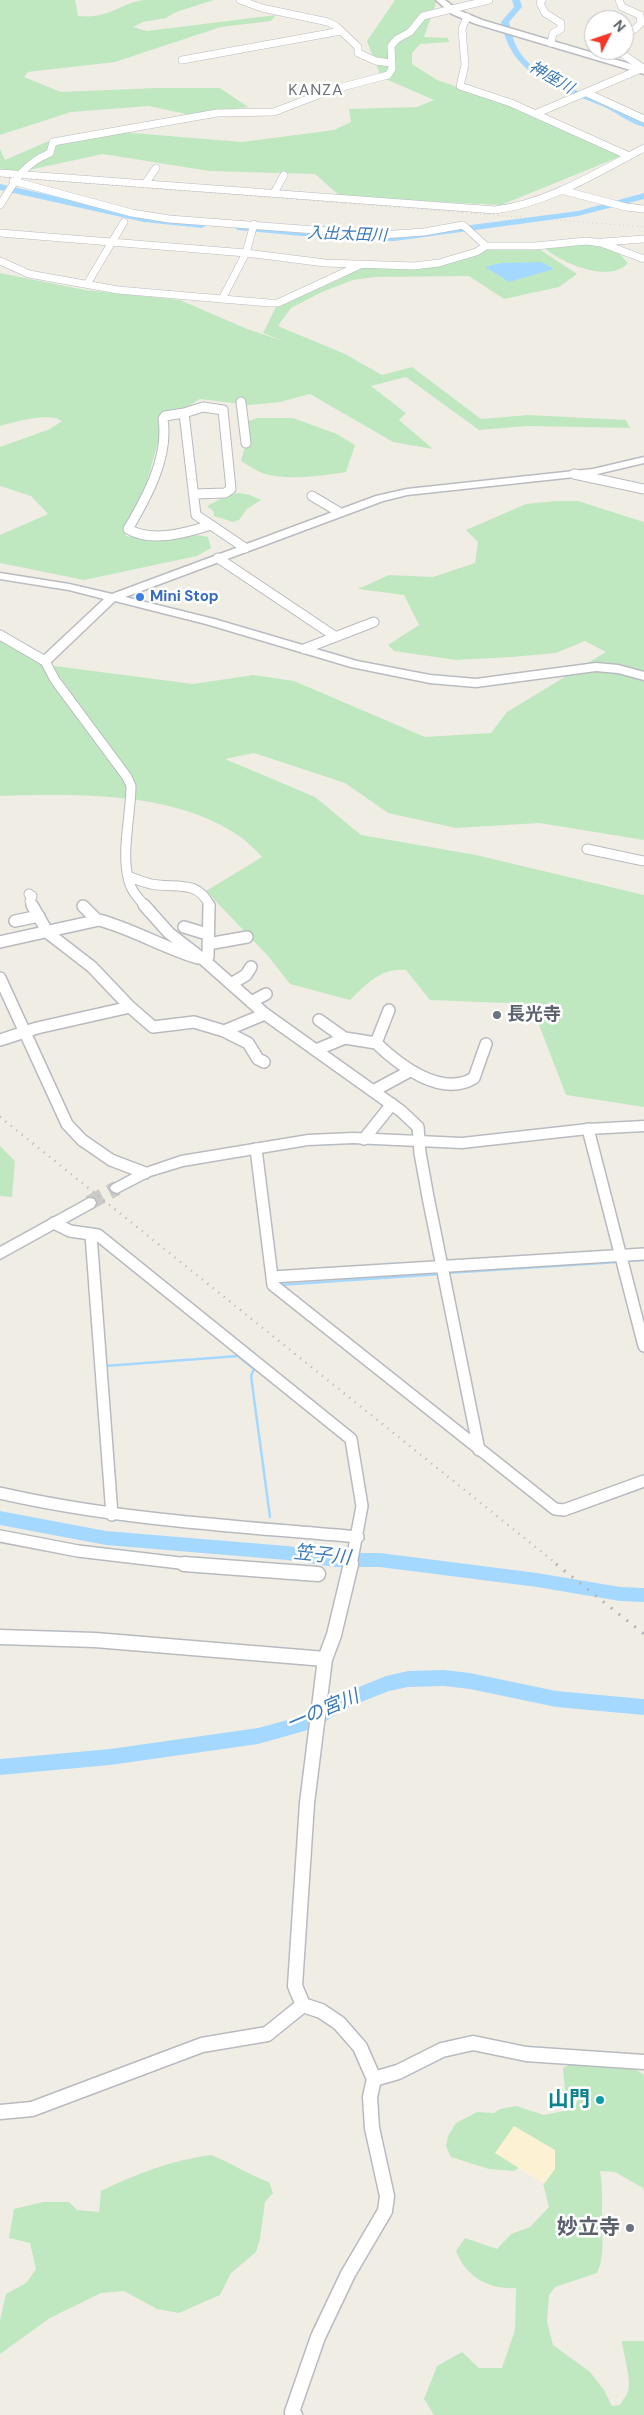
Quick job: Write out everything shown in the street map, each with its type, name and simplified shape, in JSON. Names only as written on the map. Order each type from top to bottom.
[{"type":"street","points":[[240,0],[262,8],[325,21],[341,31],[358,47],[358,53],[376,61],[391,63]]},
{"type":"street","points":[[440,0],[451,9],[466,17],[642,71]]},
{"type":"street","points":[[0,204],[18,174],[33,161],[50,153],[53,142],[218,113],[274,112],[331,90],[384,77],[392,69],[391,46],[410,32],[423,16],[489,0]]},
{"type":"street","points":[[542,0],[540,3],[546,13],[561,23],[561,29],[553,33],[554,39],[551,43]]},
{"type":"street","points":[[618,0],[622,7],[629,10]]},
{"type":"street","points":[[634,12],[640,15],[641,23],[634,28]]},
{"type":"street","points":[[466,17],[462,29],[465,65],[460,86],[512,103],[629,156]]},
{"type":"street","points":[[182,60],[341,31]]},
{"type":"street","points":[[633,60],[643,66],[642,71]]},
{"type":"street","points":[[535,114],[642,71]]},
{"type":"street","points":[[587,92],[644,119]]},
{"type":"street","points":[[0,173],[506,210],[561,190],[644,148]]},
{"type":"street","points":[[145,184],[156,168]]},
{"type":"street","points":[[274,193],[284,176]]},
{"type":"street","points":[[13,181],[40,190],[132,213],[169,219],[381,235],[424,232],[463,225],[486,246]]},
{"type":"street","points":[[561,190],[626,207],[644,209]]},
{"type":"street","points":[[87,284],[124,222]]},
{"type":"street","points":[[222,299],[246,253],[254,224]]},
{"type":"street","points":[[0,233],[246,253],[325,263],[403,266],[433,264],[476,252],[486,246],[602,243],[620,239],[644,239]]},
{"type":"street","points":[[602,243],[644,260]]},
{"type":"street","points":[[0,261],[29,274],[118,290],[278,303],[364,263]]},
{"type":"street","points":[[241,402],[246,443]]},
{"type":"street","points":[[194,494],[224,492],[231,489],[223,410],[214,407],[194,409],[184,414],[163,417],[165,431],[163,450],[146,499],[128,529],[134,533],[159,535],[211,526]]},
{"type":"street","points":[[184,414],[196,515],[245,548]]},
{"type":"street","points":[[45,661],[112,598],[380,498],[407,492],[610,470],[644,460]]},
{"type":"street","points":[[574,474],[644,489]]},
{"type":"street","points":[[312,496],[339,512]]},
{"type":"street","points":[[218,558],[336,637]]},
{"type":"street","points":[[0,576],[52,583],[218,623],[304,650],[365,666],[446,681],[476,684],[596,667],[618,669],[644,676]]},
{"type":"street","points":[[304,650],[374,622]]},
{"type":"street","points":[[0,635],[45,661],[56,680],[118,763],[131,786],[126,858],[128,876],[131,888],[159,923],[265,1014],[392,1104],[418,1127],[421,1143],[420,1153],[428,1197],[444,1268],[479,1450]]},
{"type":"street","points":[[587,849],[644,861]]},
{"type":"street","points":[[128,876],[151,884],[186,885],[202,893],[209,901],[210,907],[207,939],[208,957],[204,960]]},
{"type":"street","points":[[30,894],[32,896],[30,901],[48,933],[92,967],[130,1007],[153,1026],[194,1022],[224,1031],[248,1043],[258,1059],[264,1062]]},
{"type":"street","points":[[83,906],[97,920]]},
{"type":"street","points":[[70,915],[79,924]]},
{"type":"street","points":[[15,921],[39,916]]},
{"type":"street","points":[[0,942],[48,933],[97,920],[111,923],[177,952],[204,960]]},
{"type":"street","points":[[184,927],[207,939],[246,937]]},
{"type":"street","points":[[231,984],[246,975],[251,968]]},
{"type":"street","points":[[0,978],[44,1075],[53,1088],[58,1107],[67,1124],[118,1164],[136,1167],[145,1173]]},
{"type":"street","points":[[251,1002],[266,994]]},
{"type":"street","points":[[0,1040],[25,1032],[130,1007]]},
{"type":"street","points":[[376,1043],[389,1010]]},
{"type":"street","points":[[224,1031],[265,1014]]},
{"type":"street","points":[[319,1020],[343,1037]]},
{"type":"street","points":[[316,1050],[343,1037],[352,1037],[376,1043],[388,1056],[410,1071],[447,1083],[460,1084],[472,1081],[486,1044]]},
{"type":"street","points":[[373,1091],[410,1071]]},
{"type":"street","points":[[364,1139],[392,1104]]},
{"type":"street","points":[[117,1188],[145,1173],[181,1161],[308,1140],[364,1139],[421,1143],[462,1143],[588,1129],[644,1126]]},
{"type":"street","points":[[588,1129],[644,1346]]},
{"type":"street","points":[[256,1148],[273,1285],[555,1509],[564,1510],[644,1481]]},
{"type":"street","points":[[0,1254],[89,1204]]},
{"type":"street","points":[[54,1223],[60,1228],[98,1235],[352,1439],[362,1506],[358,1537],[334,1635],[325,1659],[307,1803],[294,1986],[303,2004],[322,2011],[339,2023],[360,2047],[374,2079],[370,2097],[372,2128],[387,2196],[386,2211],[348,2274],[318,2338],[292,2412],[295,2415]]},
{"type":"street","points":[[91,1235],[112,1515]]},
{"type":"street","points":[[272,1277],[444,1268],[644,1254]]},
{"type":"street","points":[[0,1493],[52,1505],[112,1515],[358,1537]]},
{"type":"street","points":[[0,1536],[58,1548],[171,1563],[318,1574]]},
{"type":"street","points":[[0,1637],[20,1636],[94,1640],[325,1659]]},
{"type":"street","points":[[0,2112],[32,2109],[202,2045],[267,2034],[303,2004]]},
{"type":"street","points":[[374,2079],[390,2076],[442,2051],[467,2044],[486,2045],[526,2054],[644,2062]]},
{"type":"green space","points":[[0,0],[75,0],[78,16],[89,16],[106,13],[144,0],[214,0],[176,12],[166,18],[143,22],[133,27],[147,31],[276,15],[271,21],[221,27],[115,62],[28,72],[24,77],[61,92],[156,88],[220,88],[248,107],[190,115],[149,106],[71,112],[0,135]]},
{"type":"green space","points":[[395,0],[437,0],[424,37],[448,38],[449,42],[420,44],[412,53],[412,64],[437,80],[499,101],[624,155],[501,205],[341,197],[315,174],[209,171],[103,154],[15,173],[0,172],[0,149],[5,160],[51,140],[108,131],[242,142],[334,130],[351,122],[349,109],[417,107],[434,100],[381,77],[367,41]]},
{"type":"green space","points":[[596,243],[616,250],[628,263],[620,269],[609,272],[585,269],[561,259],[543,247]]},
{"type":"green space","points":[[486,248],[539,249],[577,274],[559,287],[504,299],[469,276],[375,277],[353,280],[322,292],[291,308],[278,326],[345,354],[382,375],[412,367],[481,419],[528,415],[626,420],[630,428],[527,426],[479,430],[406,377],[371,386],[406,413],[399,420],[433,449],[393,442],[310,394],[280,402],[249,405],[200,399],[164,421],[133,532],[125,531],[126,536],[165,541],[197,535],[208,537],[211,548],[197,556],[84,580],[0,563],[0,535],[48,514],[31,496],[0,486],[0,447],[50,429],[62,421],[49,417],[23,420],[0,426],[0,273],[85,290],[180,300],[247,329],[283,341],[263,333],[276,307],[338,280],[361,265],[414,266]]},
{"type":"green space","points":[[256,418],[293,418],[337,434],[355,445],[346,472],[315,476],[281,477],[262,473],[241,461],[246,443],[243,424]]},
{"type":"green space","points":[[239,493],[261,500],[247,509],[239,520],[233,522],[214,516],[214,512],[207,506],[228,495]]},
{"type":"green space","points":[[578,501],[644,522],[644,840],[539,823],[456,828],[388,813],[345,783],[254,753],[225,759],[315,797],[361,835],[476,855],[644,895],[644,1107],[566,1095],[531,1004],[430,1000],[406,970],[389,971],[382,974],[350,1000],[290,984],[268,956],[206,891],[262,857],[242,838],[213,821],[185,810],[124,798],[60,795],[0,796],[0,630],[39,664],[193,684],[253,675],[294,681],[425,737],[491,733],[507,712],[606,652],[585,641],[556,653],[456,660],[394,651],[388,645],[419,625],[404,595],[358,589],[389,575],[433,577],[475,563],[478,542],[466,530],[526,504]]},
{"type":"green space","points":[[0,1146],[15,1161],[12,1197],[0,1196]]},
{"type":"green space","points":[[575,2062],[637,2070],[644,2075],[644,2191],[643,2188],[615,2172],[600,2171],[602,2189],[602,2246],[600,2266],[597,2273],[555,2287],[549,2295],[547,2322],[553,2345],[590,2372],[604,2390],[612,2406],[620,2405],[629,2386],[622,2341],[644,2341],[644,2415],[434,2415],[424,2399],[437,2366],[462,2352],[479,2368],[502,2368],[515,2330],[516,2288],[496,2287],[479,2280],[465,2268],[456,2251],[465,2238],[497,2249],[511,2234],[530,2227],[549,2207],[540,2171],[530,2161],[514,2171],[489,2169],[451,2157],[446,2146],[448,2136],[456,2123],[477,2112],[494,2113],[500,2109],[516,2106],[544,2115],[574,2109],[578,2099],[565,2091],[563,2068]]},
{"type":"green space","points":[[211,2155],[269,2182],[273,2193],[265,2202],[260,2239],[256,2252],[231,2273],[220,2295],[179,2313],[157,2309],[124,2291],[101,2293],[50,2318],[0,2354],[0,2320],[6,2294],[26,2283],[36,2269],[30,2243],[9,2238],[14,2209],[43,2202],[69,2202],[77,2210],[99,2212],[101,2191],[154,2168]]},
{"type":"sand","points":[[514,2126],[555,2150],[555,2169],[544,2184],[495,2153]]},
{"type":"water","points":[[541,262],[554,269],[509,282],[485,267],[501,263]]},
{"type":"waterway","name":"神座川","points":[[516,0],[518,7],[505,22],[508,39],[516,54],[527,65],[555,84],[608,105],[644,124]]},
{"type":"waterway","name":"入出太田川","points":[[0,187],[25,191],[144,219],[202,225]]},
{"type":"waterway","name":"入出太田川","points":[[238,227],[354,238],[395,238],[578,214],[644,196]]},
{"type":"waterway","points":[[626,1261],[644,1260]]},
{"type":"waterway","points":[[446,1273],[618,1262]]},
{"type":"waterway","points":[[279,1285],[441,1274]]},
{"type":"waterway","points":[[105,1366],[238,1356],[254,1369],[251,1376],[270,1517]]},
{"type":"waterway","name":"笠子川","points":[[0,1518],[106,1538],[287,1553],[335,1560],[380,1560],[537,1580],[620,1594],[644,1595]]},
{"type":"waterway","name":"一の宮川","points":[[0,1767],[110,1757],[258,1736],[308,1722],[339,1703],[386,1684],[408,1679],[444,1678],[470,1681],[556,1699],[644,1707]]},
{"type":"tunnel","points":[[89,1203],[117,1188]]},
{"type":"railway","points":[[0,176],[644,227]]},
{"type":"railway","points":[[0,1117],[558,1565]]},
{"type":"railway","points":[[556,1564],[644,1634]]},
{"type":"place","name":"Mini Stop","points":[[140,597]]},
{"type":"place","name":"長光寺","points":[[497,1015]]},
{"type":"place","name":"山門","points":[[600,2100]]},
{"type":"place","name":"妙立寺","points":[[630,2228]]},
{"type":"district","name":"KANZA","points":[[316,91]]}]
